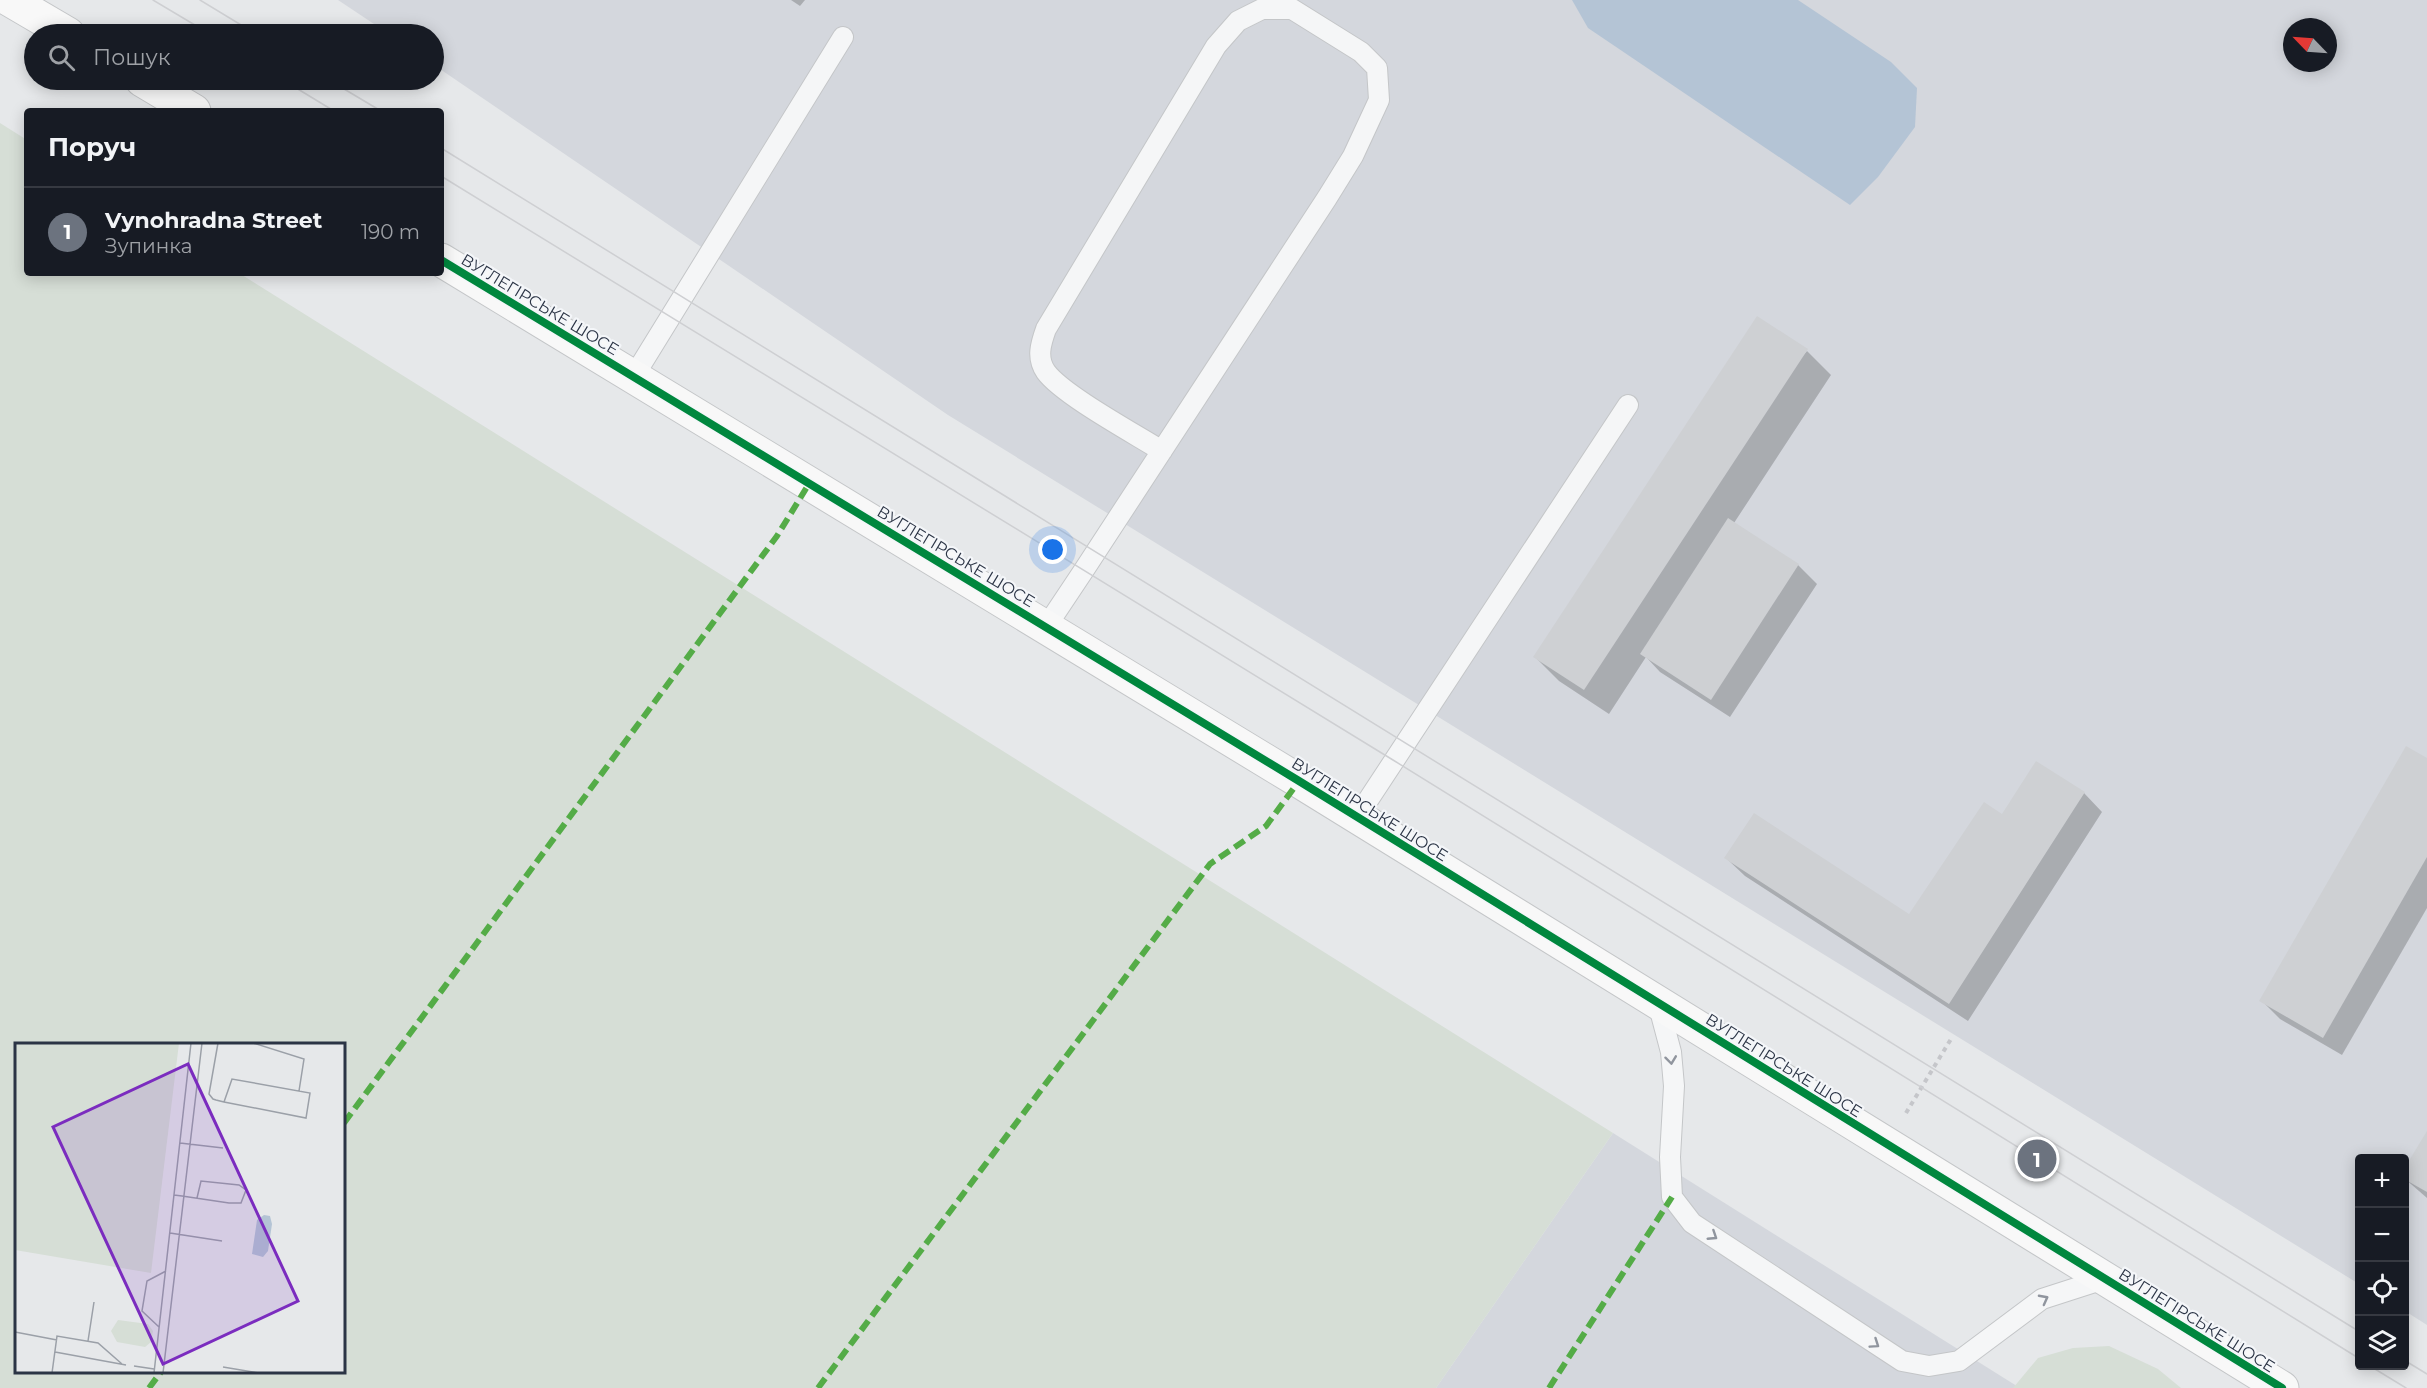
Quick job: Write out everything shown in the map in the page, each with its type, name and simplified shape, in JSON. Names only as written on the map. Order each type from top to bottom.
[{"type":"street","points":[[10,0],[51,24]]},
{"type":"street","points":[[159,90],[189,108]]},
{"type":"street","name":"ВУГЛЕГІРСЬКЕ ШОСЕ","points":[[444,262],[1047,627],[2282,1388]]},
{"type":"lane","points":[[1047,627],[1162,451],[1327,198],[1353,156],[1378,100],[1377,68],[1360,52],[1292,9],[1262,9],[1238,21],[1216,46],[1046,328],[1039,349],[1045,371],[1059,386],[1162,451]]},
{"type":"lane","points":[[634,376],[843,37]]},
{"type":"lane","points":[[1356,817],[1628,405]]},
{"type":"lane","points":[[1658,1003],[1671,1053],[1674,1086],[1670,1157],[1672,1197],[1692,1223],[1902,1361],[1929,1366],[1959,1361],[2042,1299],[2104,1279]]},
{"type":"path","points":[[1888,1145],[1951,1040]]},
{"type":"shaded area","points":[[338,0],[2427,0],[2427,1325],[2409,1314],[2409,1154],[2355,1154],[2355,1282],[948,415],[444,72],[444,24],[374,24]]},
{"type":"shaded area","points":[[0,123],[24,138],[24,276],[244,276],[1613,1133],[1436,1388],[0,1388]]},
{"type":"shaded area","points":[[1613,1133],[2020,1388],[1436,1388]]},
{"type":"shaded area","points":[[2109,1346],[2158,1369],[2181,1388],[2013,1388],[2038,1358],[2073,1348]]},
{"type":"water","points":[[1572,0],[1798,0],[1891,62],[1917,88],[1915,127],[1878,177],[1850,205],[1588,28]]},
{"type":"building","points":[[1757,316],[1808,349],[1584,690],[1533,657]]},
{"type":"building","points":[[1728,518],[1799,564],[1711,700],[1640,654]]},
{"type":"building","points":[[2406,746],[2427,758],[2427,857],[2323,1038],[2259,1001]]},
{"type":"building","points":[[2036,761],[2085,792],[1949,1004],[1724,858],[1754,813],[1909,914],[1984,802],[2002,814]]},
{"type":"building","points":[[2427,1131],[2427,1192],[2409,1182],[2409,1161]]},
{"type":"tram line","points":[[153,0],[193,24]]},
{"type":"tram line","points":[[200,0],[240,24]]},
{"type":"tram line","points":[[299,90],[329,108]]},
{"type":"tram line","points":[[346,90],[376,108]]},
{"type":"tram line","points":[[444,150],[2355,1329]]},
{"type":"tram line","points":[[444,178],[1393,760],[2355,1356]]},
{"type":"tram line","points":[[2409,1363],[2427,1374]]},
{"type":"tram line","points":[[2377,1370],[2406,1388]]},
{"type":"marked path","points":[[345,1122],[777,536],[810,482]]},
{"type":"marked path","points":[[818,1388],[1210,864],[1266,826],[1299,781]]},
{"type":"marked path","points":[[1549,1388],[1672,1197]]},
{"type":"marked path","points":[[149,1388],[160,1373]]},
{"type":"cycle path","points":[[444,262],[1299,781],[2282,1388]]},
{"type":"place","name":"Vynohradna Street","points":[[2037,1159]]}]
